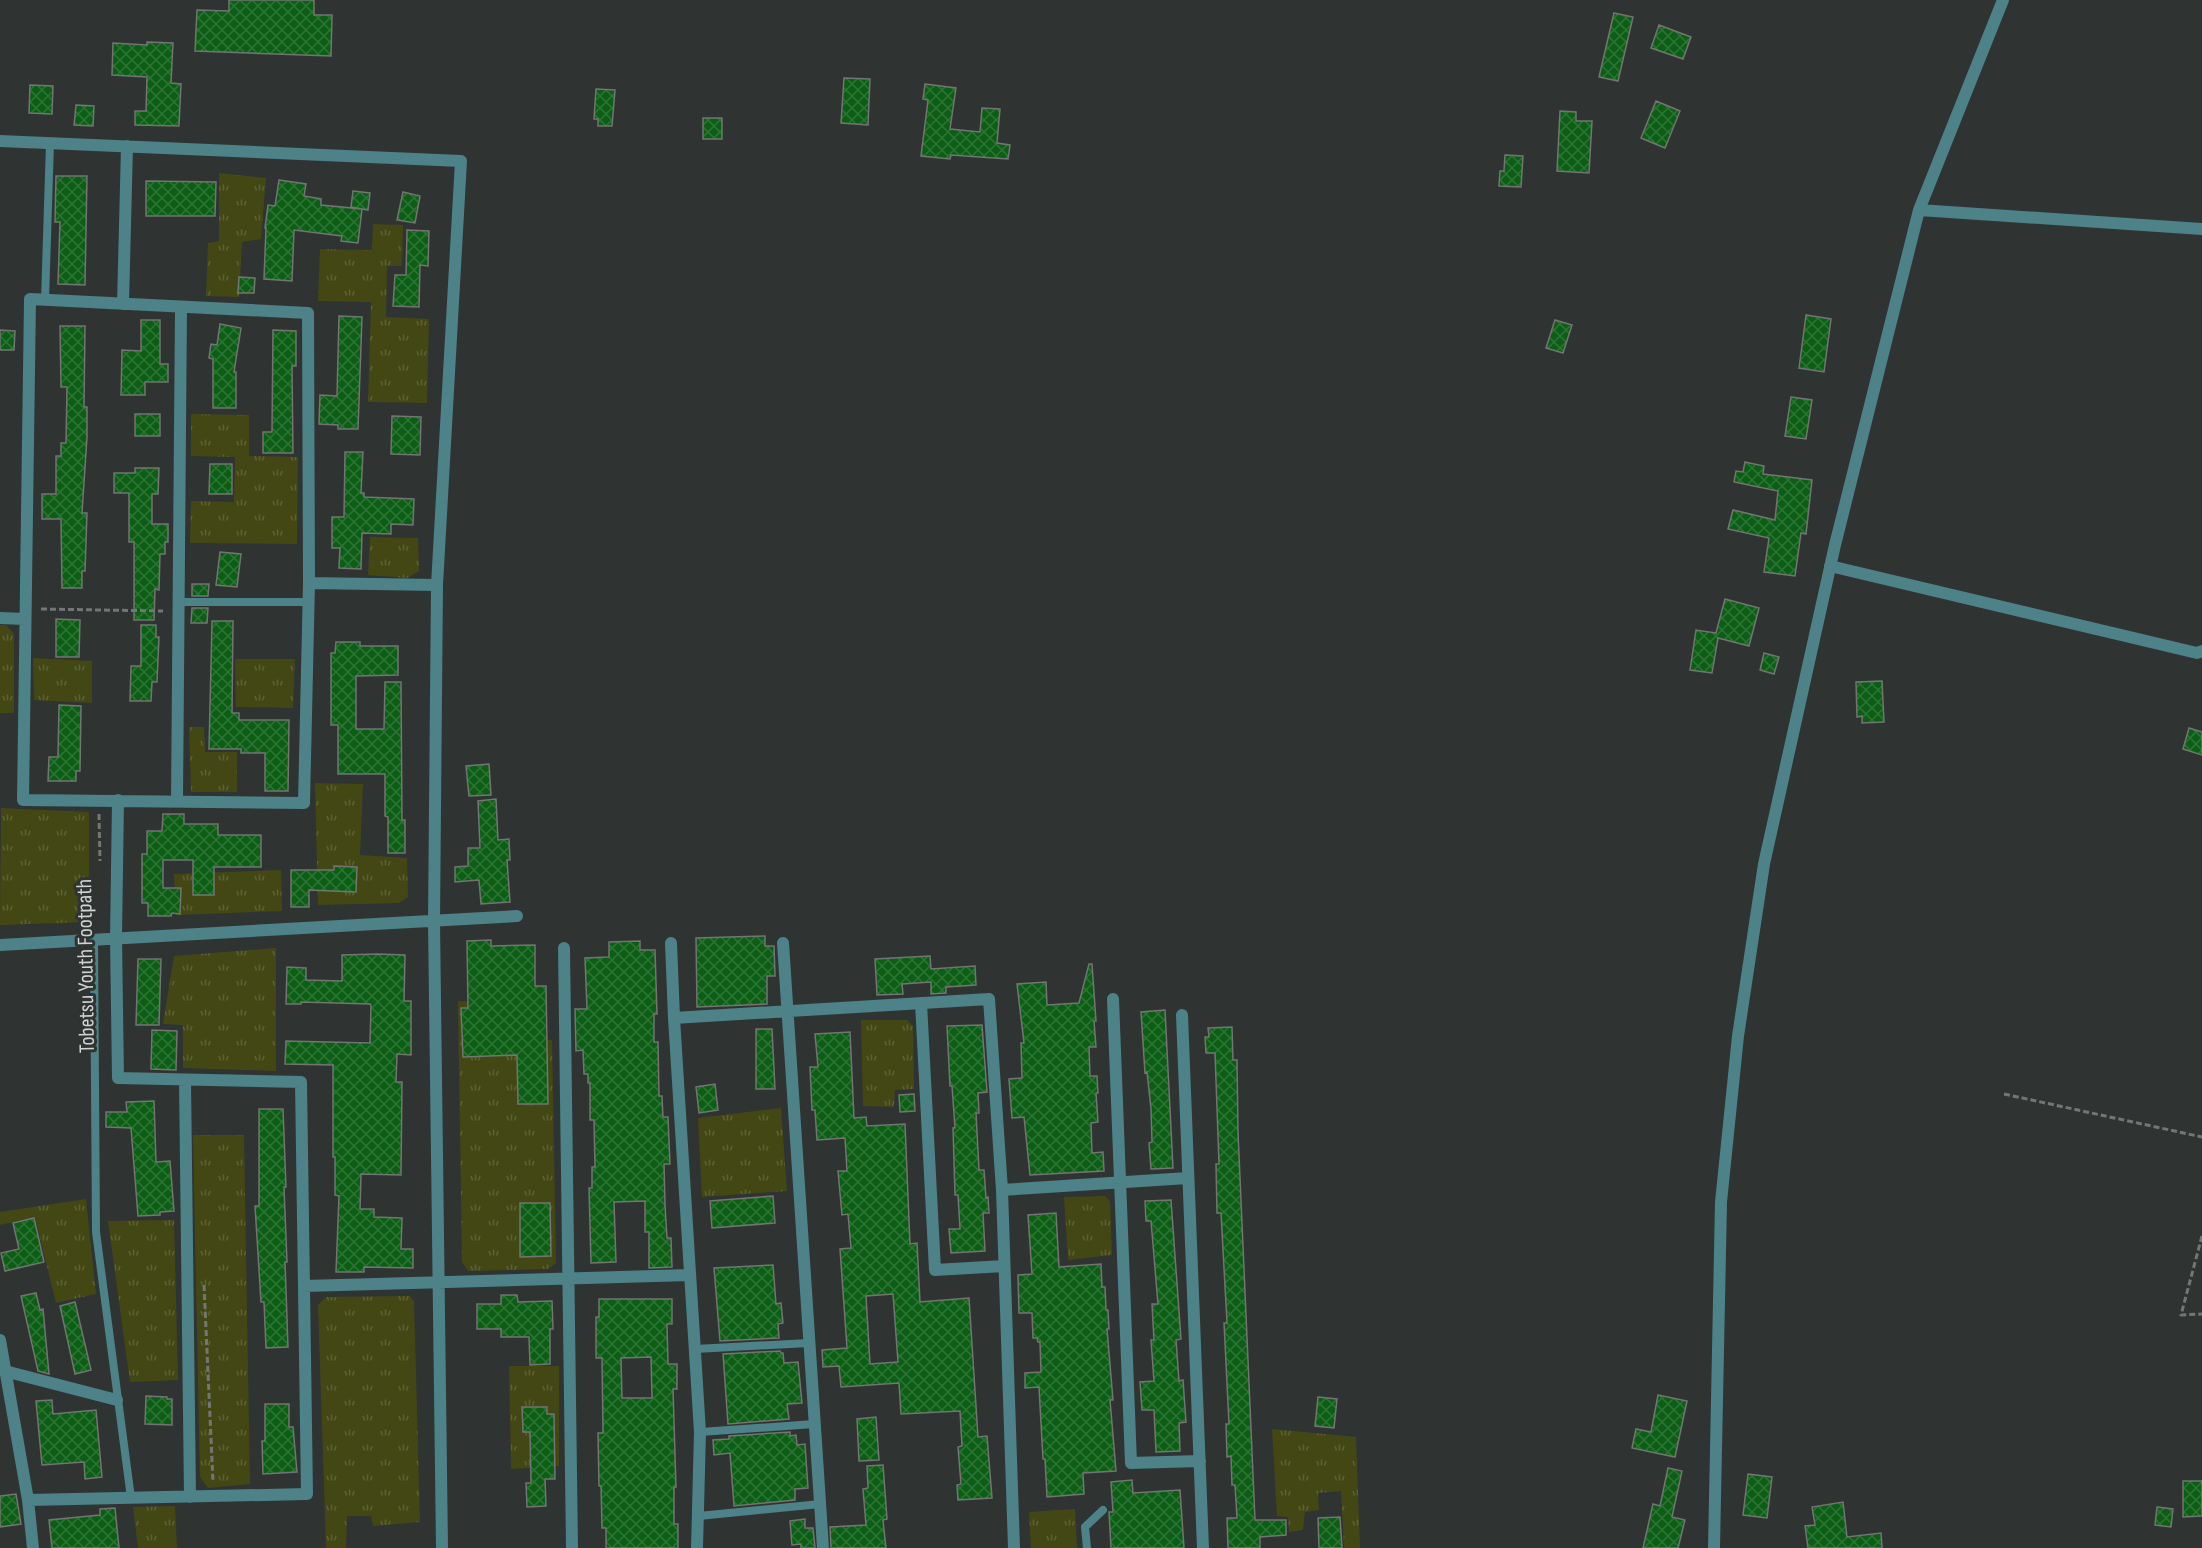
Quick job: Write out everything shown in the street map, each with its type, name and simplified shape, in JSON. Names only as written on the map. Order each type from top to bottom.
[{"type":"street","points":[[1714,1548],[1721,1202],[1738,1036],[1764,864],[1830,566],[1919,210],[2003,0]]},
{"type":"street","points":[[0,141],[461,161],[437,585],[434,921],[442,1548]]},
{"type":"street","points":[[123,304],[127,146]]},
{"type":"street","points":[[1919,210],[2202,229]]},
{"type":"street","points":[[30,299],[123,304],[308,313],[309,583],[304,803],[23,800],[30,299]]},
{"type":"street","points":[[177,801],[181,307]]},
{"type":"street","points":[[1830,566],[2198,653],[2202,651]]},
{"type":"street","points":[[309,583],[437,585]]},
{"type":"street","points":[[0,618],[26,619]]},
{"type":"street","points":[[28,1500],[307,1494],[301,1082],[118,1078],[116,938],[118,800]]},
{"type":"street","points":[[0,945],[517,916]]},
{"type":"street","points":[[671,943],[700,1432],[697,1548]]},
{"type":"street","points":[[783,943],[823,1548]]},
{"type":"street","points":[[564,948],[572,1548]]},
{"type":"street","points":[[674,1018],[989,999],[1002,1190],[1014,1548]]},
{"type":"street","points":[[1113,999],[1131,1463],[1200,1461]]},
{"type":"street","points":[[921,1003],[935,1270],[1004,1266]]},
{"type":"street","points":[[1182,1015],[1203,1548]]},
{"type":"street","points":[[184,1080],[190,1497]]},
{"type":"street","points":[[1002,1190],[1188,1178]]},
{"type":"street","points":[[304,1286],[690,1275]]},
{"type":"street","points":[[0,1340],[3,1371],[28,1500],[33,1548]]},
{"type":"street","points":[[3,1371],[117,1400]]},
{"type":"lane","points":[[45,300],[50,143]]},
{"type":"lane","points":[[178,602],[308,602]]},
{"type":"lane","points":[[94,940],[96,1232],[131,1498]]},
{"type":"lane","points":[[695,1348],[809,1343]]},
{"type":"lane","points":[[700,1432],[814,1424]]},
{"type":"lane","points":[[699,1516],[820,1504]]},
{"type":"lane","points":[[1087,1548],[1085,1527],[1103,1510]]},
{"type":"path","points":[[35,609],[163,611]]},
{"type":"path","name":"Tobetsu Youth Footpath","points":[[99,807],[100,866]]},
{"type":"path","points":[[2004,1094],[2202,1137]]},
{"type":"path","points":[[2202,1236],[2181,1315],[2202,1314]]},
{"type":"path","points":[[204,1274],[213,1484]]},
{"type":"green space","points":[[219,173],[266,178],[261,239],[242,242],[239,297],[206,296],[208,243],[219,241]]},
{"type":"green space","points":[[373,224],[403,225],[402,266],[387,266],[386,317],[429,319],[427,403],[368,402],[371,302],[318,301],[320,249],[372,250]]},
{"type":"green space","points":[[191,414],[249,415],[249,456],[298,457],[297,544],[190,543],[191,501],[234,502],[235,457],[191,456]]},
{"type":"green space","points":[[370,537],[418,538],[419,571],[407,578],[368,575]]},
{"type":"green space","points":[[0,625],[6,625],[14,634],[14,713],[0,713]]},
{"type":"green space","points":[[33,658],[92,661],[92,703],[34,700]]},
{"type":"green space","points":[[235,659],[295,659],[293,708],[236,707]]},
{"type":"green space","points":[[189,727],[204,727],[205,752],[237,752],[237,792],[191,792]]},
{"type":"green space","points":[[315,783],[363,784],[360,855],[407,858],[408,897],[399,903],[318,905]]},
{"type":"green space","points":[[1,808],[89,812],[89,922],[0,925]]},
{"type":"green space","points":[[281,870],[282,911],[176,915],[174,874]]},
{"type":"green space","points":[[276,948],[276,1071],[183,1068],[183,1025],[163,1024],[174,956]]},
{"type":"green space","points":[[458,1001],[501,1004],[503,1040],[552,1040],[556,1263],[548,1269],[468,1271],[462,1262]]},
{"type":"green space","points":[[861,1020],[907,1020],[913,1026],[914,1089],[895,1090],[894,1107],[863,1106]]},
{"type":"green space","points":[[781,1108],[787,1191],[702,1197],[698,1118]]},
{"type":"green space","points":[[193,1135],[244,1135],[250,1484],[208,1488],[200,1477]]},
{"type":"green space","points":[[1105,1196],[1110,1201],[1112,1255],[1068,1260],[1064,1197]]},
{"type":"green space","points":[[86,1199],[96,1294],[56,1303],[35,1217],[0,1225],[0,1212]]},
{"type":"green space","points":[[174,1220],[178,1380],[130,1382],[108,1221]]},
{"type":"green space","points":[[410,1296],[414,1301],[420,1522],[373,1526],[371,1516],[347,1516],[346,1548],[326,1548],[318,1305],[326,1297]]},
{"type":"green space","points":[[509,1366],[559,1366],[559,1466],[511,1469]]},
{"type":"green space","points":[[1272,1429],[1356,1437],[1360,1548],[1344,1548],[1341,1491],[1318,1493],[1319,1510],[1305,1512],[1303,1530],[1289,1532],[1288,1517],[1277,1516]]},
{"type":"green space","points":[[175,1506],[177,1548],[138,1548],[133,1507]]},
{"type":"green space","points":[[1075,1509],[1077,1548],[1031,1548],[1029,1512]]},
{"type":"building","points":[[229,0],[314,0],[314,15],[332,15],[331,56],[195,51],[197,10],[229,11]]},
{"type":"building","points":[[1614,13],[1633,17],[1618,81],[1599,77]]},
{"type":"building","points":[[1659,25],[1691,37],[1683,59],[1651,48]]},
{"type":"building","points":[[147,42],[173,43],[171,83],[181,84],[179,126],[135,125],[135,111],[146,111],[147,77],[112,75],[113,43],[147,45]]},
{"type":"building","points":[[844,78],[870,79],[868,125],[841,123]]},
{"type":"building","points":[[925,84],[956,88],[950,129],[980,132],[982,108],[1000,109],[997,143],[1010,145],[1008,159],[951,155],[950,159],[921,156],[928,100],[923,99]]},
{"type":"building","points":[[30,85],[53,86],[52,114],[29,113]]},
{"type":"building","points":[[596,89],[615,90],[612,126],[598,126],[598,119],[594,119]]},
{"type":"building","points":[[1656,101],[1680,111],[1665,148],[1641,138]]},
{"type":"building","points":[[76,105],[94,106],[93,126],[74,125]]},
{"type":"building","points":[[1560,111],[1576,112],[1576,121],[1592,121],[1589,173],[1557,171]]},
{"type":"building","points":[[703,118],[722,118],[722,139],[703,139]]},
{"type":"building","points":[[1505,155],[1523,156],[1521,187],[1499,186],[1500,171],[1504,171]]},
{"type":"building","points":[[56,176],[87,176],[85,285],[58,284],[60,222],[55,222]]},
{"type":"building","points":[[279,180],[306,184],[304,196],[321,199],[321,205],[362,209],[358,243],[341,241],[342,236],[294,230],[292,281],[264,279],[268,205],[275,206]]},
{"type":"building","points":[[146,181],[216,182],[215,216],[146,216]]},
{"type":"building","points":[[353,191],[370,193],[368,210],[351,207]]},
{"type":"building","points":[[403,192],[420,196],[415,223],[397,220]]},
{"type":"building","points":[[407,230],[429,231],[428,266],[420,265],[419,307],[393,306],[395,275],[406,275]]},
{"type":"building","points":[[239,277],[255,278],[254,293],[238,293]]},
{"type":"building","points":[[1806,315],[1831,319],[1824,372],[1799,368]]},
{"type":"building","points":[[339,316],[362,317],[358,429],[338,429],[338,425],[319,424],[320,395],[337,396]]},
{"type":"building","points":[[141,320],[160,320],[160,364],[168,364],[168,382],[145,382],[145,395],[121,395],[122,350],[141,351]]},
{"type":"building","points":[[1555,320],[1572,325],[1563,353],[1546,348]]},
{"type":"building","points":[[220,324],[241,328],[234,372],[236,372],[236,408],[213,408],[213,359],[209,358],[211,344],[217,345]]},
{"type":"building","points":[[60,326],[85,326],[84,407],[87,407],[87,437],[82,513],[87,513],[85,571],[82,571],[82,588],[62,588],[61,519],[42,519],[42,494],[56,494],[56,456],[61,456],[61,443],[66,443],[67,387],[61,387]]},
{"type":"building","points":[[0,330],[15,331],[14,350],[0,350]]},
{"type":"building","points":[[273,330],[296,331],[296,366],[292,366],[293,453],[263,453],[263,432],[272,432]]},
{"type":"building","points":[[1791,397],[1812,400],[1806,439],[1785,436]]},
{"type":"building","points":[[135,414],[160,414],[160,436],[135,436]]},
{"type":"building","points":[[392,416],[421,417],[420,455],[391,454]]},
{"type":"building","points":[[345,452],[363,452],[361,493],[364,493],[364,497],[414,499],[413,525],[391,524],[391,534],[362,533],[361,569],[339,568],[340,548],[332,548],[332,517],[344,517]]},
{"type":"building","points":[[1745,462],[1764,466],[1763,474],[1812,480],[1806,534],[1801,533],[1795,576],[1764,572],[1769,538],[1728,529],[1733,510],[1775,520],[1778,491],[1734,482],[1736,471],[1743,472]]},
{"type":"building","points":[[210,464],[232,464],[232,494],[209,494]]},
{"type":"building","points":[[135,468],[159,468],[158,494],[152,494],[152,524],[168,524],[165,554],[160,554],[159,590],[155,589],[154,620],[134,620],[134,542],[129,542],[129,493],[114,493],[114,473],[135,473]]},
{"type":"building","points":[[220,552],[241,554],[237,587],[216,585]]},
{"type":"building","points":[[192,584],[209,584],[208,596],[192,596]]},
{"type":"building","points":[[1725,599],[1759,608],[1749,646],[1718,638],[1712,673],[1690,670],[1696,630],[1716,633]]},
{"type":"building","points":[[192,608],[208,608],[207,623],[191,623]]},
{"type":"building","points":[[56,619],[80,620],[79,657],[56,657]]},
{"type":"building","points":[[212,621],[233,621],[232,713],[239,713],[239,720],[289,720],[288,791],[265,791],[265,753],[241,753],[241,749],[209,749]]},
{"type":"building","points":[[141,625],[156,625],[156,637],[159,637],[157,682],[152,682],[151,701],[130,701],[131,666],[141,666]]},
{"type":"building","points":[[336,642],[360,642],[360,646],[398,646],[398,675],[356,676],[356,729],[384,729],[385,682],[401,682],[402,820],[405,820],[405,853],[388,853],[385,774],[338,774],[338,725],[331,725],[331,653],[335,653]]},
{"type":"building","points":[[1764,653],[1779,657],[1774,674],[1760,670]]},
{"type":"building","points":[[1882,681],[1884,722],[1862,723],[1862,716],[1857,717],[1856,682]]},
{"type":"building","points":[[59,705],[81,706],[80,771],[76,771],[76,781],[48,781],[49,757],[58,757]]},
{"type":"building","points":[[2189,728],[2202,732],[2202,755],[2183,749]]},
{"type":"building","points":[[489,764],[491,795],[469,796],[466,766]]},
{"type":"building","points":[[496,799],[498,840],[509,839],[510,860],[507,860],[510,902],[481,904],[479,880],[455,882],[455,867],[468,866],[468,848],[480,848],[478,801]]},
{"type":"building","points":[[163,814],[184,814],[184,824],[218,824],[218,835],[261,835],[261,867],[214,867],[214,895],[193,895],[193,860],[163,860],[163,888],[181,888],[180,914],[148,916],[148,903],[142,903],[142,854],[147,854],[147,831],[162,831]]},
{"type":"building","points":[[334,866],[357,867],[356,892],[309,890],[309,907],[291,907],[291,870],[334,870]]},
{"type":"building","points":[[765,936],[765,946],[774,946],[775,976],[767,976],[767,1004],[697,1007],[696,938]]},
{"type":"building","points":[[491,940],[491,946],[535,945],[535,986],[546,986],[548,1104],[518,1104],[517,1055],[463,1057],[461,1008],[468,1008],[467,941]]},
{"type":"building","points":[[640,941],[640,950],[655,950],[657,1014],[654,1014],[654,1042],[658,1042],[659,1096],[662,1096],[663,1117],[668,1117],[670,1164],[664,1164],[665,1205],[667,1238],[671,1238],[672,1267],[649,1268],[649,1232],[645,1232],[645,1201],[614,1202],[616,1262],[591,1263],[589,1188],[592,1188],[592,1167],[595,1167],[594,1120],[590,1120],[590,1083],[588,1083],[588,1074],[584,1074],[583,1050],[576,1051],[575,1009],[587,1009],[585,958],[609,957],[609,942]]},
{"type":"building","points":[[342,955],[405,955],[404,1001],[411,1001],[411,1055],[397,1054],[396,1082],[402,1082],[401,1175],[361,1174],[360,1209],[374,1209],[374,1217],[402,1218],[401,1249],[413,1249],[413,1268],[364,1267],[364,1272],[336,1272],[339,1196],[335,1195],[335,1157],[333,1157],[333,1065],[285,1064],[286,1041],[370,1043],[371,1006],[370,1004],[301,1002],[301,1004],[286,1004],[287,967],[306,968],[306,980],[342,981]]},
{"type":"building","points":[[930,956],[931,969],[975,966],[976,985],[946,987],[946,993],[931,994],[931,982],[902,984],[903,994],[877,995],[875,959]]},
{"type":"building","points":[[138,959],[161,959],[159,1025],[136,1025]]},
{"type":"building","points":[[1089,964],[1092,964],[1096,1021],[1094,1021],[1096,1047],[1089,1047],[1090,1076],[1097,1076],[1098,1093],[1096,1093],[1098,1122],[1091,1123],[1092,1153],[1103,1152],[1104,1171],[1030,1175],[1024,1117],[1012,1118],[1009,1079],[1022,1078],[1021,1043],[1024,1043],[1017,984],[1046,982],[1047,1005],[1079,1003]]},
{"type":"building","points":[[1165,1010],[1173,1168],[1151,1169],[1149,1143],[1152,1142],[1151,1109],[1147,1072],[1145,1073],[1141,1012]]},
{"type":"building","points":[[982,1025],[987,1092],[978,1093],[979,1113],[976,1113],[979,1170],[984,1170],[986,1198],[988,1197],[989,1213],[983,1213],[985,1251],[951,1253],[949,1229],[960,1229],[958,1195],[955,1195],[953,1128],[955,1128],[947,1026]]},
{"type":"building","points":[[1232,1027],[1233,1060],[1237,1060],[1238,1132],[1255,1520],[1286,1520],[1286,1535],[1260,1537],[1260,1548],[1228,1548],[1227,1518],[1237,1518],[1231,1456],[1227,1457],[1226,1424],[1229,1424],[1224,1323],[1227,1323],[1221,1213],[1217,1213],[1216,1164],[1219,1164],[1215,1053],[1206,1053],[1205,1037],[1209,1037],[1208,1028]]},
{"type":"building","points":[[756,1029],[772,1029],[775,1089],[756,1089]]},
{"type":"building","points":[[152,1030],[177,1031],[176,1070],[151,1069]]},
{"type":"building","points":[[850,1032],[854,1118],[866,1117],[867,1126],[905,1124],[910,1244],[917,1243],[920,1302],[969,1298],[978,1437],[987,1436],[992,1498],[958,1500],[957,1485],[961,1484],[958,1447],[962,1446],[960,1411],[901,1414],[899,1383],[841,1387],[839,1366],[823,1367],[822,1350],[847,1348],[840,1249],[851,1248],[848,1214],[842,1215],[838,1171],[847,1171],[845,1138],[817,1140],[815,1110],[812,1110],[810,1067],[818,1067],[815,1034]],"holes":[[[893,1294],[898,1362],[870,1364],[866,1296]]]},
{"type":"building","points":[[715,1084],[718,1110],[699,1113],[696,1087]]},
{"type":"building","points":[[914,1094],[915,1111],[900,1112],[899,1095]]},
{"type":"building","points":[[154,1101],[156,1162],[170,1161],[174,1211],[160,1212],[160,1215],[138,1216],[131,1128],[106,1127],[106,1112],[127,1112],[126,1102]]},
{"type":"building","points":[[259,1109],[283,1109],[288,1347],[266,1348],[255,1206],[259,1206]]},
{"type":"building","points":[[773,1196],[775,1223],[712,1228],[710,1201]]},
{"type":"building","points":[[1171,1200],[1181,1339],[1176,1340],[1179,1381],[1183,1380],[1186,1422],[1179,1423],[1180,1451],[1156,1452],[1154,1410],[1142,1410],[1140,1382],[1154,1381],[1151,1340],[1154,1340],[1152,1304],[1158,1304],[1151,1221],[1146,1221],[1145,1201]]},
{"type":"building","points":[[520,1203],[550,1203],[551,1256],[520,1257]]},
{"type":"building","points":[[1056,1213],[1059,1267],[1101,1264],[1102,1287],[1105,1287],[1106,1310],[1108,1310],[1109,1329],[1107,1329],[1113,1400],[1110,1400],[1116,1471],[1083,1473],[1084,1494],[1047,1497],[1039,1387],[1025,1388],[1025,1373],[1041,1372],[1040,1342],[1037,1338],[1033,1338],[1032,1313],[1019,1313],[1018,1275],[1032,1274],[1028,1215]]},
{"type":"building","points":[[34,1218],[44,1262],[5,1271],[1,1253],[19,1249],[13,1223]]},
{"type":"building","points":[[773,1265],[776,1304],[781,1303],[783,1323],[778,1324],[779,1338],[720,1341],[714,1268]]},
{"type":"building","points":[[36,1293],[40,1310],[43,1309],[49,1374],[38,1371],[21,1296]]},
{"type":"building","points":[[501,1295],[517,1295],[518,1302],[552,1301],[553,1329],[550,1329],[550,1364],[530,1365],[529,1337],[501,1337],[501,1329],[477,1329],[477,1304],[501,1304]]},
{"type":"building","points":[[599,1299],[672,1299],[672,1324],[667,1324],[668,1364],[677,1364],[677,1389],[673,1389],[676,1487],[674,1487],[674,1524],[678,1524],[678,1548],[606,1548],[606,1528],[602,1528],[601,1486],[599,1486],[598,1433],[603,1433],[602,1358],[596,1358],[596,1317],[599,1317]],"holes":[[[651,1357],[652,1398],[622,1398],[621,1358]]]},
{"type":"building","points":[[75,1302],[91,1370],[75,1374],[60,1306]]},
{"type":"building","points":[[780,1351],[783,1353],[784,1363],[798,1362],[802,1403],[787,1404],[789,1419],[728,1424],[723,1354]]},
{"type":"building","points":[[1658,1395],[1687,1401],[1675,1457],[1632,1448],[1636,1429],[1651,1432]]},
{"type":"building","points":[[146,1396],[172,1399],[172,1425],[145,1424]]},
{"type":"building","points":[[1318,1397],[1337,1399],[1334,1428],[1315,1426]]},
{"type":"building","points":[[52,1400],[53,1414],[96,1410],[102,1477],[85,1479],[84,1462],[42,1465],[36,1401]]},
{"type":"building","points":[[265,1404],[289,1404],[289,1427],[293,1427],[297,1472],[263,1474],[262,1441],[265,1441]]},
{"type":"building","points":[[522,1407],[547,1407],[547,1414],[554,1414],[555,1479],[545,1479],[546,1506],[527,1507],[526,1483],[531,1483],[530,1432],[523,1432]]},
{"type":"building","points":[[876,1417],[879,1460],[859,1461],[857,1419]]},
{"type":"building","points":[[790,1432],[790,1436],[796,1435],[797,1445],[805,1444],[808,1488],[795,1489],[795,1500],[734,1506],[730,1453],[714,1455],[713,1440],[729,1439],[729,1436]]},
{"type":"building","points":[[883,1465],[887,1519],[883,1520],[886,1548],[831,1548],[830,1527],[866,1525],[863,1489],[868,1488],[867,1466]]},
{"type":"building","points":[[1668,1468],[1682,1471],[1672,1517],[1685,1520],[1678,1548],[1643,1548],[1653,1504],[1660,1506]]},
{"type":"building","points":[[1748,1474],[1772,1477],[1767,1518],[1743,1515]]},
{"type":"building","points":[[1132,1480],[1133,1493],[1180,1490],[1184,1548],[1111,1548],[1109,1512],[1113,1512],[1111,1482]]},
{"type":"building","points":[[2183,1481],[2202,1481],[2202,1516],[2183,1517]]},
{"type":"building","points":[[16,1494],[21,1524],[0,1527],[0,1496]]},
{"type":"building","points":[[1843,1502],[1847,1537],[1881,1533],[1882,1548],[1808,1548],[1805,1526],[1815,1525],[1812,1507]]},
{"type":"building","points":[[2157,1507],[2173,1509],[2171,1527],[2155,1525]]},
{"type":"building","points":[[115,1508],[119,1548],[52,1548],[49,1520],[100,1515],[100,1509]]},
{"type":"building","points":[[1340,1517],[1342,1548],[1319,1548],[1318,1518]]},
{"type":"building","points":[[805,1519],[805,1528],[813,1528],[815,1548],[801,1548],[801,1544],[792,1545],[790,1521]]}]
